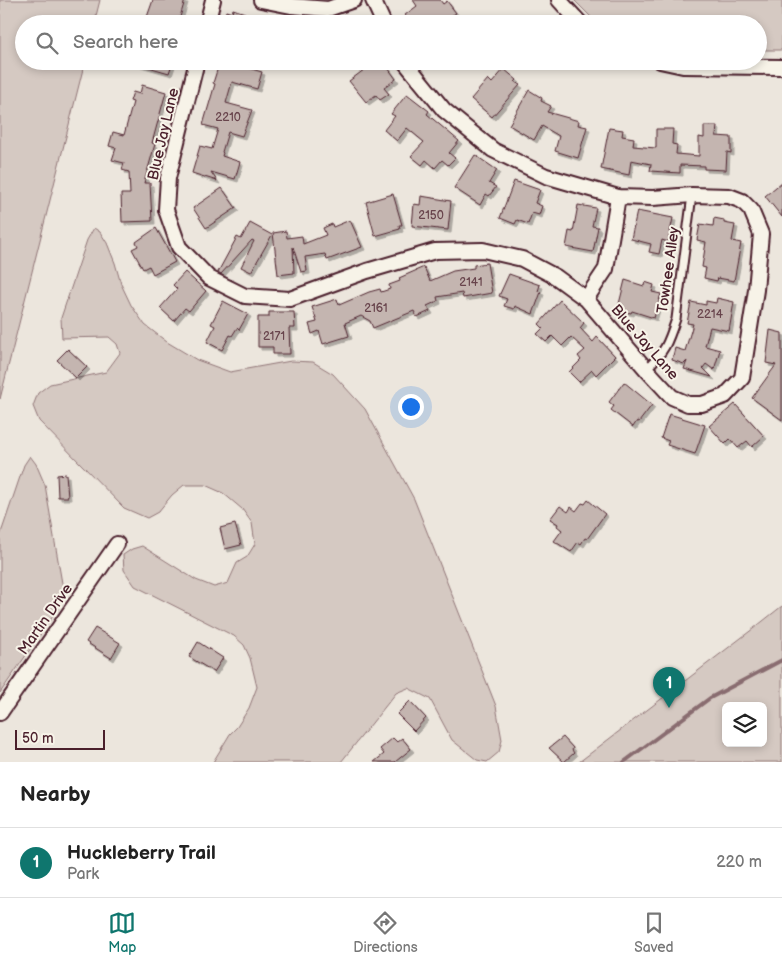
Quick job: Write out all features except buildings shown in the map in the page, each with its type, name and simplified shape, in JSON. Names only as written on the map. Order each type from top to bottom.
[{"type":"street","points":[[209,15],[213,0]]},
{"type":"street","points":[[262,0],[292,6],[328,9],[354,0]]},
{"type":"street","points":[[373,0],[380,15]]},
{"type":"street","points":[[559,0],[573,15]]},
{"type":"street","points":[[767,67],[782,67]]},
{"type":"street","name":"Blue Jay Lane","points":[[195,70],[168,178],[166,210],[179,247],[209,278],[245,296],[290,299],[367,271],[435,251],[484,250],[522,259],[556,277],[586,299],[672,397],[688,404],[702,404],[725,396],[742,378],[756,290],[761,234],[751,210],[742,201],[729,196],[692,195],[653,198],[618,196],[546,176],[492,150],[444,110],[411,70]]},
{"type":"street","points":[[586,299],[606,269],[618,196]]},
{"type":"street","name":"Martin Drive","points":[[0,713],[117,544]]},
{"type":"lane","name":"Towhee Alley","points":[[646,369],[660,356],[676,319],[692,195]]},
{"type":"shaded area","points":[[0,0],[100,0],[96,15],[15,15],[15,70],[83,70],[0,399]]},
{"type":"shaded area","points":[[574,0],[782,0],[782,50],[767,50],[767,15],[589,15]]},
{"type":"shaded area","points":[[94,228],[100,232],[107,243],[121,284],[131,305],[145,325],[167,342],[197,360],[230,372],[291,361],[313,362],[333,374],[365,409],[414,499],[496,706],[502,740],[499,752],[487,762],[477,760],[452,740],[430,699],[408,688],[396,693],[341,762],[213,762],[249,708],[257,687],[250,658],[244,645],[234,636],[135,586],[124,570],[123,555],[132,549],[142,546],[196,580],[214,587],[228,583],[237,563],[247,557],[255,544],[252,523],[242,509],[223,493],[205,485],[184,485],[172,495],[158,512],[147,518],[124,508],[39,421],[33,406],[38,393],[50,384],[106,372],[120,353],[117,344],[109,337],[62,338],[61,318],[87,240]]},
{"type":"shaded area","points":[[30,456],[36,464],[45,485],[63,589],[58,609],[0,693],[0,536],[24,465]]},
{"type":"shaded area","points":[[782,606],[782,762],[579,762],[758,625]]},
{"type":"waterway","points":[[624,762],[710,698],[782,660]]},
{"type":"place","name":"Huckleberry Trail","points":[[669,708]]}]
